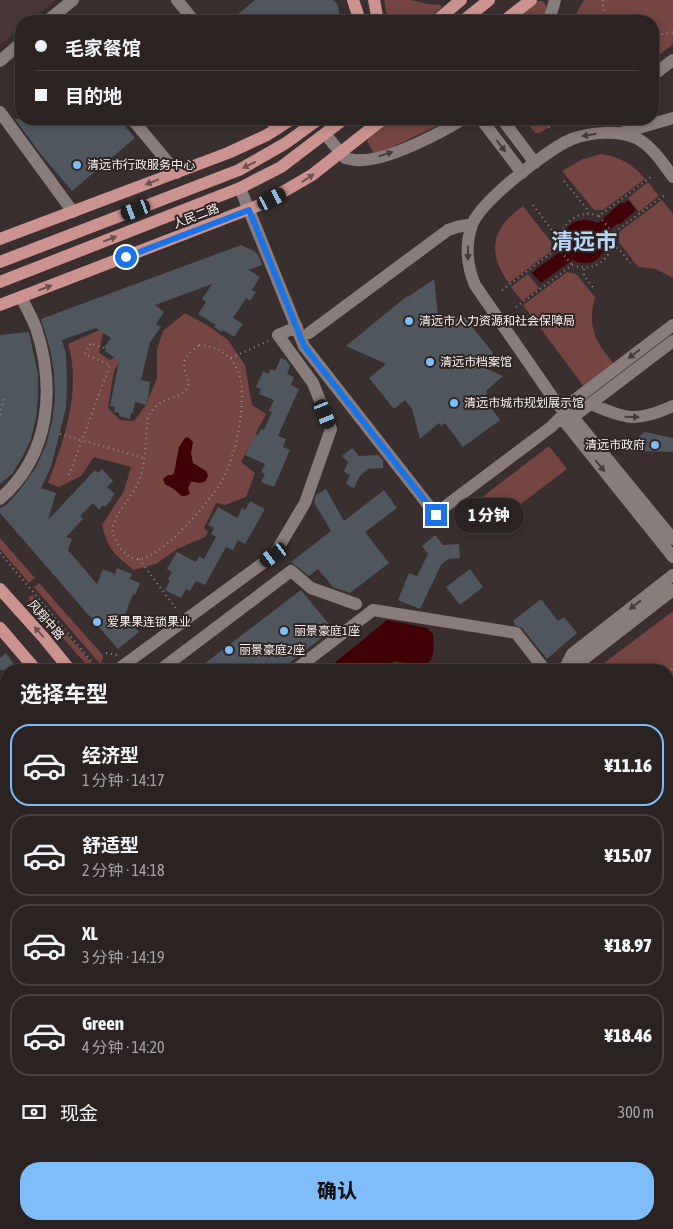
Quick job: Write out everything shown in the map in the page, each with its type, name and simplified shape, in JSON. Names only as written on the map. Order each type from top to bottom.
[{"type":"main road","points":[[353,0],[358,15]]},
{"type":"main road","points":[[374,0],[377,15]]},
{"type":"main road","points":[[443,15],[461,0]]},
{"type":"main road","points":[[470,15],[489,0]]},
{"type":"main road","points":[[512,15],[531,0]]},
{"type":"main road","points":[[0,239],[237,150],[273,125]]},
{"type":"main road","points":[[0,262],[239,170],[286,144],[311,125]]},
{"type":"main road","name":"人民二路","points":[[0,282],[240,188],[281,167],[336,125]]},
{"type":"main road","name":"人民二路","points":[[0,305],[249,210],[282,194],[312,176],[376,125]]},
{"type":"main road","points":[[85,230],[76,236],[74,245],[78,248],[90,247]]},
{"type":"main road","name":"风翔中路","points":[[0,589],[65,664]]},
{"type":"main road","points":[[2,633],[30,664]]},
{"type":"street","points":[[56,15],[73,0]]},
{"type":"street","points":[[177,0],[189,15]]},
{"type":"street","points":[[551,15],[555,0]]},
{"type":"street","points":[[0,61],[15,48]]},
{"type":"street","points":[[659,71],[673,60]]},
{"type":"street","points":[[0,112],[73,212]]},
{"type":"street","points":[[659,122],[673,118]]},
{"type":"street","points":[[137,125],[177,173]]},
{"type":"street","points":[[325,134],[345,158],[360,160],[384,156],[453,125]]},
{"type":"street","points":[[486,125],[522,173]]},
{"type":"street","points":[[506,125],[535,164]]},
{"type":"street","points":[[621,134],[627,125]]},
{"type":"street","points":[[650,125],[621,134],[591,134],[572,139],[552,150],[490,200],[480,211],[472,224],[467,255],[469,271],[475,285],[553,398],[673,539]]},
{"type":"street","points":[[621,134],[637,139],[648,147],[673,177]]},
{"type":"street","points":[[240,188],[304,346],[436,515]]},
{"type":"street","points":[[309,333],[448,230],[472,224]]},
{"type":"street","points":[[0,499],[30,468],[44,429],[47,362],[35,326],[21,297]]},
{"type":"street","points":[[673,325],[568,405],[569,415],[564,422],[673,557]]},
{"type":"street","points":[[125,664],[274,555],[305,503],[331,430],[313,383],[278,335],[297,327]]},
{"type":"street","points":[[447,506],[551,427],[591,404],[673,341]]},
{"type":"street","points":[[591,404],[622,417],[646,417],[673,406]]},
{"type":"street","points":[[168,664],[291,570],[311,588],[356,604]]},
{"type":"street","points":[[570,664],[572,654],[673,575]]},
{"type":"street","points":[[576,664],[673,590]]},
{"type":"street","points":[[303,664],[373,610],[516,633],[541,664]]},
{"type":"path","points":[[604,0],[604,15]]},
{"type":"path","points":[[659,35],[673,32]]},
{"type":"path","points":[[547,125],[551,130]]},
{"type":"path","points":[[599,216],[652,176]]},
{"type":"path","points":[[564,180],[587,209],[588,214]]},
{"type":"path","points":[[612,233],[666,194]]},
{"type":"path","points":[[532,205],[555,234],[559,234]]},
{"type":"path","points":[[588,214],[599,216],[612,233],[612,246],[609,254],[604,260],[591,267],[584,269],[572,266],[558,248],[559,234],[568,222],[574,218],[588,214]]},
{"type":"path","points":[[612,246],[619,249],[630,263]]},
{"type":"path","points":[[502,290],[558,248]]},
{"type":"path","points":[[516,307],[572,266]]},
{"type":"path","points":[[584,269],[584,276],[595,290]]},
{"type":"path","points":[[231,358],[278,335]]},
{"type":"path","points":[[69,475],[110,365],[85,354],[91,343],[104,348]]},
{"type":"path","points":[[199,345],[221,350],[231,358],[237,367],[241,379],[241,416],[234,449],[220,483],[201,510],[173,538],[148,557],[139,559],[130,557],[122,550],[112,532],[115,521],[143,472],[144,458],[148,417],[152,409],[161,401],[175,398],[188,387],[188,379],[184,369],[189,353],[199,345]]},
{"type":"path","points":[[0,416],[4,397]]},
{"type":"path","points":[[60,434],[144,458]]},
{"type":"path","points":[[0,553],[94,664]]},
{"type":"path","points":[[139,559],[185,620]]},
{"type":"shaded area","points":[[0,0],[56,0],[37,15],[15,15],[15,33],[0,45]]},
{"type":"shaded area","points":[[384,0],[411,0],[440,5],[442,7],[432,15],[387,15]]},
{"type":"shaded area","points":[[584,0],[673,0],[673,44],[659,55],[659,15],[575,15]]},
{"type":"shaded area","points":[[535,1],[542,1],[546,5],[544,15],[518,15]]},
{"type":"shaded area","points":[[383,125],[438,125],[382,152],[373,152],[367,141],[369,136]]},
{"type":"shaded area","points":[[529,125],[553,125],[539,133],[535,133]]},
{"type":"shaded area","points":[[601,154],[626,162],[645,179],[603,210],[594,210],[562,171],[583,159]]},
{"type":"shaded area","points":[[648,182],[659,196],[639,212],[628,198]]},
{"type":"shaded area","points":[[628,200],[636,210],[606,233],[602,254],[593,262],[580,263],[572,260],[541,283],[532,273],[564,249],[564,234],[572,224],[584,220],[598,223],[622,202],[624,204]]},
{"type":"shaded area","points":[[662,200],[673,214],[673,278],[656,269],[638,267],[619,242],[619,232]]},
{"type":"shaded area","points":[[523,206],[551,242],[551,251],[509,283],[497,261],[496,241],[504,223]]},
{"type":"shaded area","points":[[567,272],[576,274],[595,297],[592,317],[594,334],[614,364],[585,388],[523,305]]},
{"type":"shaded area","points":[[528,274],[539,288],[522,301],[511,287]]},
{"type":"shaded area","points":[[185,313],[207,325],[228,340],[245,365],[252,405],[266,414],[241,462],[255,473],[246,497],[225,505],[216,503],[204,528],[208,532],[205,537],[177,549],[156,564],[134,570],[121,560],[109,546],[102,525],[124,491],[131,467],[94,457],[81,476],[59,487],[48,483],[65,432],[72,396],[72,361],[68,344],[104,328],[99,353],[110,360],[119,354],[121,360],[114,371],[108,408],[120,420],[134,421],[146,405],[157,378],[157,349],[163,331]]},
{"type":"shaded area","points":[[188,437],[193,442],[191,453],[193,463],[206,471],[208,475],[207,479],[201,483],[191,482],[188,488],[190,494],[184,496],[166,485],[163,479],[174,473],[179,447],[185,438]]},
{"type":"shaded area","points":[[549,446],[567,469],[481,534],[464,511]]},
{"type":"shaded area","points":[[0,538],[35,578],[29,583],[0,549]]},
{"type":"shaded area","points":[[39,583],[100,652],[103,656],[101,664],[100,664],[34,587]]},
{"type":"shaded area","points":[[32,595],[93,664],[86,664],[28,598]]},
{"type":"shaded area","points":[[673,611],[673,664],[603,664]]},
{"type":"shaded area","points":[[387,620],[427,628],[433,634],[433,655],[426,664],[394,661],[391,664],[333,664]]},
{"type":"building","points":[[255,0],[333,0],[338,5],[339,15],[237,15]]},
{"type":"building","name":"清远市行政服务中心","points":[[19,125],[124,125],[135,138],[72,191]]},
{"type":"building","points":[[241,245],[254,251],[259,256],[262,265],[249,270],[260,277],[252,290],[256,292],[250,301],[246,298],[233,318],[243,324],[234,337],[214,327],[216,325],[198,314],[206,302],[202,299],[212,284],[155,305],[164,312],[156,324],[161,327],[150,342],[141,380],[150,382],[148,400],[146,405],[135,402],[130,419],[119,416],[119,413],[114,412],[115,407],[110,406],[119,361],[105,351],[106,349],[104,348],[111,338],[96,328],[62,340],[66,354],[66,408],[51,467],[41,488],[56,493],[48,520],[95,470],[98,473],[102,469],[113,481],[107,487],[115,494],[112,499],[105,507],[103,505],[99,510],[93,503],[80,516],[83,519],[66,537],[72,539],[68,550],[97,584],[103,569],[115,574],[117,568],[132,574],[130,579],[140,583],[135,595],[133,594],[125,615],[139,632],[118,649],[0,513],[0,508],[6,505],[19,491],[36,467],[46,445],[52,422],[55,398],[54,373],[50,349],[41,319]]},
{"type":"building","name":"清远市档案馆","points":[[434,279],[438,315],[446,326],[462,314],[493,353],[479,365],[503,376],[486,391],[487,394],[483,397],[500,420],[463,447],[445,423],[441,426],[439,423],[420,439],[412,409],[405,400],[394,409],[369,378],[386,364],[346,346],[407,296]]},
{"type":"building","points":[[29,332],[38,375],[36,418],[31,439],[22,458],[12,474],[0,484],[0,335]]},
{"type":"building","points":[[281,358],[286,360],[290,366],[287,374],[294,377],[291,385],[299,389],[278,436],[286,439],[283,447],[290,450],[274,487],[261,482],[265,474],[261,472],[265,464],[245,455],[255,434],[258,435],[261,429],[264,430],[272,412],[269,411],[274,400],[259,394],[261,389],[256,387],[263,371],[268,374],[271,369],[275,371]]},
{"type":"building","name":"清远市政府","points":[[645,432],[673,438],[673,452],[641,451],[634,440]]},
{"type":"building","points":[[352,448],[359,456],[378,455],[383,460],[383,468],[368,469],[359,477],[354,488],[346,484],[350,475],[344,472],[348,462],[342,456]]},
{"type":"building","points":[[326,489],[344,521],[384,490],[397,508],[365,532],[389,563],[350,593],[333,587],[318,569],[309,576],[291,562],[331,531],[314,502],[316,495]]},
{"type":"building","points":[[250,501],[265,509],[245,544],[238,540],[233,550],[226,547],[205,585],[196,581],[190,591],[186,589],[181,598],[165,590],[172,572],[167,569],[177,552],[196,562],[199,556],[204,559],[216,537],[211,534],[214,528],[208,525],[218,507],[237,518],[242,508],[245,510]]},
{"type":"building","points":[[435,535],[443,545],[459,544],[460,558],[448,559],[441,565],[420,609],[398,600],[409,573],[417,576],[428,554],[422,546]]},
{"type":"building","points":[[470,569],[483,587],[460,605],[446,587]]},
{"type":"building","name":"丽景豪庭1座","points":[[301,590],[333,629],[288,664],[204,664]]},
{"type":"building","points":[[541,599],[558,621],[564,617],[577,633],[547,659],[522,628],[515,625],[513,621]]},
{"type":"building","points":[[6,653],[14,664],[0,664],[0,658]]},
{"type":"place","name":"清远市行政服务中心","points":[[77,165]]},
{"type":"place","name":"清远市人力资源和社会保障局","points":[[409,321]]},
{"type":"place","name":"清远市档案馆","points":[[430,362]]},
{"type":"place","name":"清远市城市规划展示馆","points":[[454,403]]},
{"type":"place","name":"清远市政府","points":[[655,445]]},
{"type":"place","name":"爱果果连锁果业","points":[[97,622]]},
{"type":"place","name":"丽景豪庭1座","points":[[284,631]]},
{"type":"place","name":"丽景豪庭2座","points":[[229,650]]},
{"type":"district","name":"清远市","points":[[584,241]]},
{"type":"route","points":[[126,257],[249,210],[304,346],[436,515]]}]
